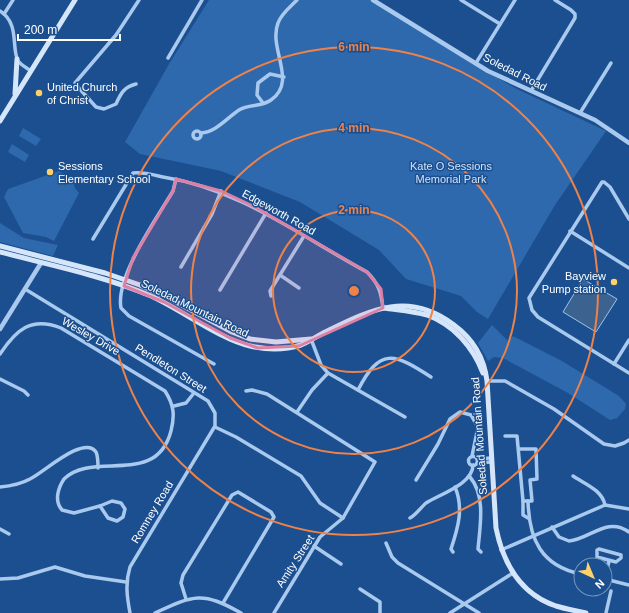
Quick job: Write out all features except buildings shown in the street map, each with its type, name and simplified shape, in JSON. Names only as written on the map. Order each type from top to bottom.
[{"type":"main road","points":[[0,121],[75,0]]},
{"type":"main road","points":[[14,97],[17,59]]},
{"type":"main road","name":"Soledad Mountain Road","points":[[0,246],[126,280],[167,297],[250,340],[276,342],[311,339]]},
{"type":"main road","name":"Soledad Mountain Road","points":[[0,252],[124,286],[164,302],[230,338],[249,346],[266,349],[299,346],[363,314],[399,305],[418,308],[448,321],[474,344],[484,364],[496,528],[501,550],[513,573],[528,589],[543,600],[555,606],[586,613]]},
{"type":"main road","points":[[383,308],[427,316],[447,326],[469,347],[486,381]]},
{"type":"street","points":[[4,14],[13,0]]},
{"type":"street","points":[[136,84],[128,86],[122,91],[116,104],[104,109],[96,107],[76,83],[116,35],[139,0]]},
{"type":"street","points":[[168,58],[202,0]]},
{"type":"street","points":[[201,134],[218,127],[244,107],[263,104],[277,95],[282,87],[284,77],[276,44],[276,29],[282,16],[297,0]]},
{"type":"street","name":"Soledad Road","points":[[373,0],[502,78],[608,127],[629,143]]},
{"type":"street","points":[[462,0],[500,24]]},
{"type":"street","points":[[476,63],[515,0]]},
{"type":"street","points":[[531,91],[575,18],[575,14],[571,10],[556,0]]},
{"type":"street","points":[[0,11],[4,14],[12,26],[17,59],[30,71]]},
{"type":"street","points":[[580,113],[611,63]]},
{"type":"street","points":[[263,104],[257,95],[258,82],[270,74],[284,77]]},
{"type":"street","name":"Edgeworth Road","points":[[93,239],[132,174],[137,173],[176,179],[221,191],[266,213],[367,272],[376,281],[381,289],[383,308]]},
{"type":"street","points":[[176,179],[173,191],[133,258],[120,302],[122,308],[129,316],[214,364]]},
{"type":"street","points":[[629,220],[610,187],[604,182],[600,184],[531,294],[529,306],[538,317],[629,373]]},
{"type":"street","points":[[181,267],[212,214],[221,191]]},
{"type":"street","points":[[220,290],[266,213]]},
{"type":"street","points":[[570,231],[629,268]]},
{"type":"street","points":[[271,296],[270,291],[304,236]]},
{"type":"street","points":[[0,329],[41,263],[42,257]]},
{"type":"street","points":[[280,275],[299,288]]},
{"type":"street","name":"Pendleton Street","points":[[25,289],[208,401],[213,407],[216,421],[214,427]]},
{"type":"street","name":"Wesley Drive","points":[[0,354],[13,335],[24,328],[37,324],[53,325],[163,388],[174,406]]},
{"type":"street","points":[[311,339],[321,365],[328,373],[405,417]]},
{"type":"street","points":[[614,364],[629,340]]},
{"type":"street","points":[[358,390],[368,372],[374,365],[392,358],[409,363],[430,377]]},
{"type":"street","points":[[246,391],[252,390],[267,394],[297,412],[312,390],[328,373]]},
{"type":"street","points":[[0,379],[24,391],[28,395]]},
{"type":"street","points":[[486,381],[505,381],[554,409],[604,444],[614,446],[629,440]]},
{"type":"street","points":[[100,506],[110,520],[120,519],[124,514],[124,506],[119,502],[112,501],[74,513],[62,510],[57,502],[62,482],[66,476],[82,469],[135,465],[151,459],[159,452],[170,435],[174,418],[174,406],[186,403],[194,393]]},
{"type":"street","name":"Amity Street","points":[[274,613],[320,537],[343,518],[375,462],[297,412]]},
{"type":"street","points":[[416,480],[438,444],[450,419],[455,414],[466,413],[476,420],[478,430],[472,456],[469,462],[491,460]]},
{"type":"street","points":[[214,427],[236,437],[301,476],[320,503],[343,518]]},
{"type":"street","name":"Romney Road","points":[[130,613],[126,582],[130,567],[214,427]]},
{"type":"street","points":[[505,436],[517,436],[524,515],[528,518]]},
{"type":"street","points":[[0,487],[31,479],[65,455],[85,448],[93,450],[97,454],[98,468]]},
{"type":"street","points":[[518,449],[536,449],[537,479],[530,480],[532,501],[523,501]]},
{"type":"street","points":[[410,518],[426,504],[470,477],[475,462],[472,456]]},
{"type":"street","points":[[572,476],[597,491],[603,498],[605,505]]},
{"type":"street","points":[[470,477],[476,483],[479,493],[481,521],[478,549],[481,552]]},
{"type":"street","points":[[453,552],[451,549],[460,514],[458,495],[455,487]]},
{"type":"street","points":[[186,599],[181,583],[183,575],[232,495],[238,492],[271,512],[274,517],[223,603]]},
{"type":"street","points":[[528,501],[528,518],[532,535],[543,554],[553,563],[573,573]]},
{"type":"street","points":[[501,550],[532,535],[605,505],[629,509]]},
{"type":"street","points":[[552,527],[559,537],[569,540],[610,526],[629,532]]},
{"type":"street","points":[[0,529],[9,534]]},
{"type":"street","points":[[386,543],[392,557],[398,563],[479,613]]},
{"type":"street","points":[[314,546],[340,564]]},
{"type":"street","points":[[599,549],[621,555],[619,560],[609,561],[597,557],[597,550],[599,549]]},
{"type":"street","points":[[0,579],[18,578],[55,568],[85,576],[126,582]]},
{"type":"street","points":[[450,613],[513,573]]},
{"type":"street","points":[[613,581],[629,585]]},
{"type":"street","points":[[360,590],[380,602],[380,613]]},
{"type":"street","points":[[156,613],[186,599],[205,597],[223,603],[241,613]]},
{"type":"street","points":[[606,613],[610,597]]},
{"type":"highlighted area","points":[[176,179],[221,191],[255,207],[367,272],[381,289],[383,308],[299,346],[258,348],[230,338],[164,302],[124,286],[133,258],[173,191]]},
{"type":"green space","name":"Kate O Sessions Memorial Park","points":[[209,0],[370,0],[476,66],[517,89],[606,131],[555,205],[488,319],[477,312],[461,296],[406,279],[379,250],[300,202],[221,171],[140,154],[125,142],[169,64]]},
{"type":"green space","points":[[23,128],[41,139],[36,146],[19,136]]},
{"type":"green space","points":[[12,144],[29,155],[25,162],[8,152]]},
{"type":"green space","points":[[59,171],[72,179],[75,188],[79,193],[54,241],[46,237],[23,233],[4,197],[8,189]]},
{"type":"green space","points":[[0,223],[24,238],[58,245],[53,256],[0,242]]},
{"type":"green space","points":[[492,325],[508,341],[513,336],[562,361],[619,396],[626,404],[625,409],[617,418],[610,420],[568,393],[503,358],[494,357],[488,361],[478,343]]},
{"type":"shaded area","points":[[583,279],[617,299],[596,332],[563,312]]},
{"type":"place","name":"United Church of Christ","points":[[39,93]]},
{"type":"place","name":"Sessions Elementary School","points":[[50,172]]},
{"type":"place","name":"Bayview Pump station","points":[[614,282]]}]
